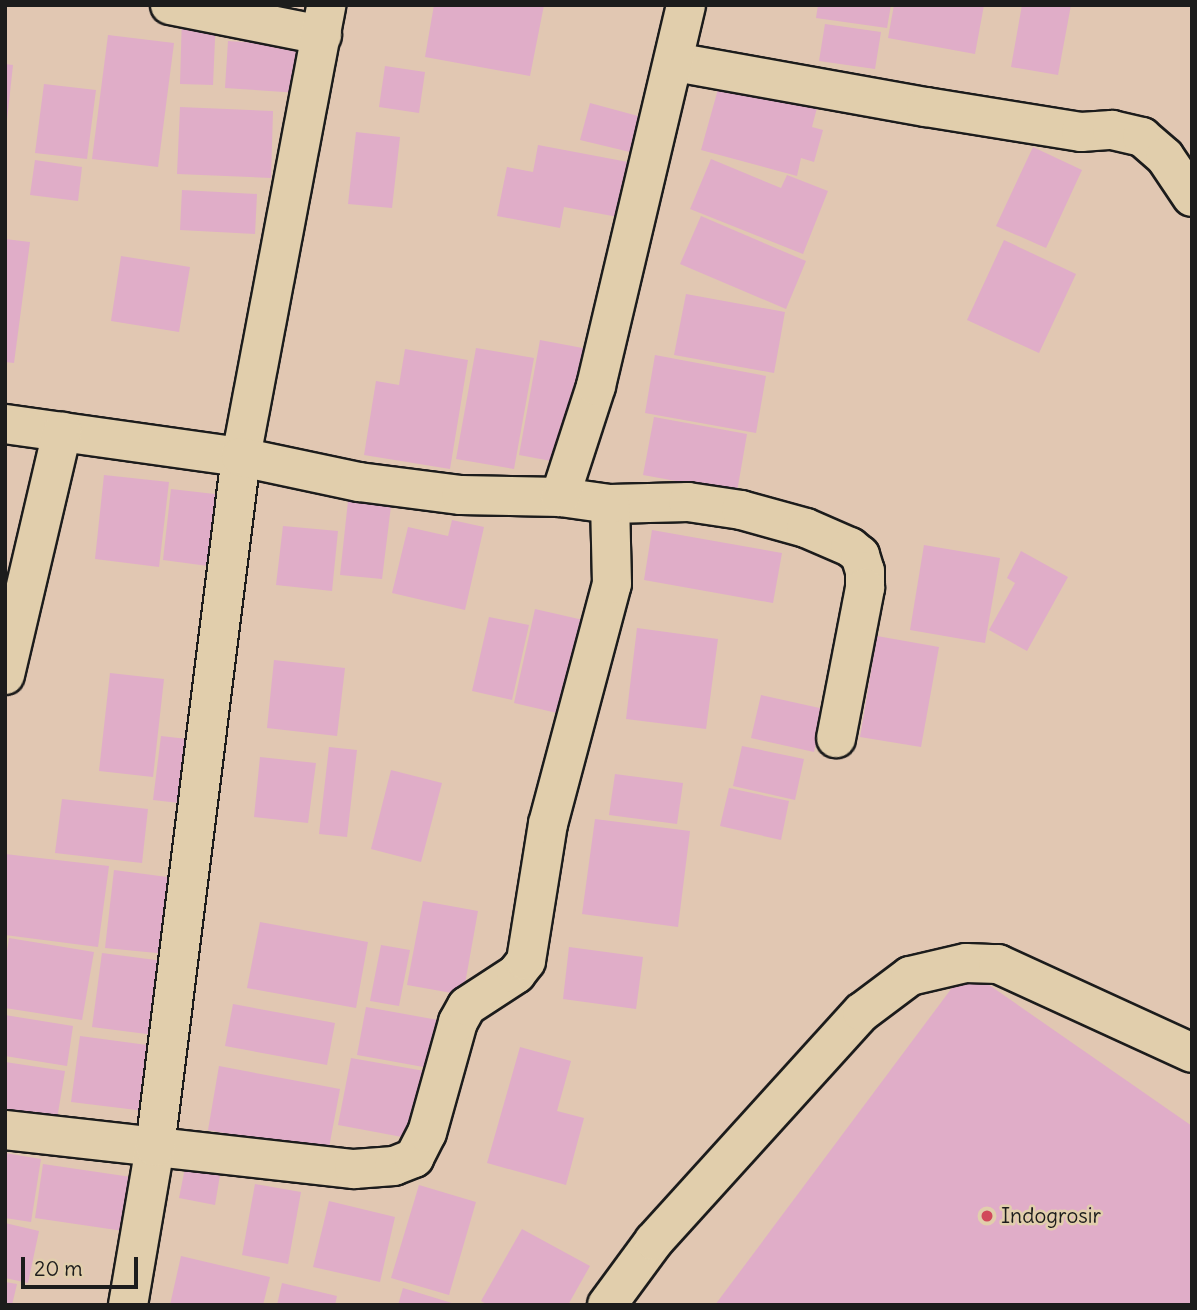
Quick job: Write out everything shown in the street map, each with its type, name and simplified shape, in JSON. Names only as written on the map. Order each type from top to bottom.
[{"type":"street","points":[[128,1305],[155,1147],[241,457],[324,20],[170,5]]},
{"type":"street","points":[[560,497],[596,386],[675,62],[686,5]]},
{"type":"street","points":[[675,62],[1081,132],[1112,130],[1142,137],[1165,157],[1192,197]]},
{"type":"street","points":[[5,424],[241,457],[359,482],[461,495],[560,497],[610,504],[688,502],[741,510],[806,528],[850,547],[860,555],[865,571],[865,588],[836,738]]},
{"type":"street","points":[[5,675],[62,432]]},
{"type":"street","points":[[5,1130],[355,1169],[406,1164],[421,1149],[458,1022],[467,1006],[523,967],[529,949],[548,824],[612,584],[614,542],[610,504]]},
{"type":"street","points":[[607,1305],[654,1241],[862,1012],[910,976],[966,963],[998,964],[1192,1053]]},
{"type":"building","points":[[434,5],[544,5],[530,76],[425,57]]},
{"type":"building","points":[[818,5],[891,5],[887,28],[816,18]]},
{"type":"building","points":[[894,5],[984,5],[975,54],[888,38]]},
{"type":"building","points":[[1022,5],[1071,5],[1058,75],[1011,67]]},
{"type":"building","points":[[182,15],[216,16],[213,85],[180,84]]},
{"type":"building","points":[[825,24],[881,32],[875,69],[819,61]]},
{"type":"building","points":[[108,35],[174,43],[158,167],[92,159]]},
{"type":"building","points":[[228,41],[303,46],[299,93],[225,88]]},
{"type":"building","points":[[5,64],[13,65],[7,120],[5,120]]},
{"type":"building","points":[[385,66],[425,72],[419,113],[379,107]]},
{"type":"building","points":[[720,82],[817,108],[812,127],[823,130],[814,162],[801,158],[797,176],[701,150]]},
{"type":"building","points":[[44,84],[96,90],[87,159],[35,153]]},
{"type":"building","points":[[590,103],[638,116],[630,152],[580,140]]},
{"type":"building","points":[[180,107],[273,111],[271,178],[177,174]]},
{"type":"building","points":[[356,132],[400,137],[392,208],[348,204]]},
{"type":"building","points":[[538,145],[628,162],[618,217],[564,207],[560,228],[497,216],[507,167],[533,172]]},
{"type":"building","points":[[1033,147],[1082,170],[1046,248],[996,226]]},
{"type":"building","points":[[711,159],[781,188],[787,175],[828,191],[803,254],[690,209]]},
{"type":"building","points":[[35,160],[82,167],[78,201],[30,195]]},
{"type":"building","points":[[182,190],[257,194],[255,234],[180,230]]},
{"type":"building","points":[[701,216],[806,261],[786,309],[680,264]]},
{"type":"building","points":[[5,239],[30,242],[14,363],[5,362]]},
{"type":"building","points":[[1004,240],[1076,274],[1039,353],[967,320]]},
{"type":"building","points":[[121,256],[190,267],[179,332],[111,321]]},
{"type":"building","points":[[686,294],[785,312],[774,373],[674,355]]},
{"type":"building","points":[[540,340],[588,349],[567,464],[519,455]]},
{"type":"building","points":[[476,348],[534,358],[514,469],[456,459]]},
{"type":"building","points":[[405,349],[468,360],[450,469],[364,455],[376,381],[399,385]]},
{"type":"building","points":[[655,355],[766,376],[756,433],[645,413]]},
{"type":"building","points":[[654,417],[747,434],[737,492],[643,475]]},
{"type":"building","points":[[104,475],[169,482],[159,567],[95,559]]},
{"type":"building","points":[[171,489],[232,496],[223,568],[163,560]]},
{"type":"building","points":[[348,501],[391,506],[382,579],[340,575]]},
{"type":"building","points":[[452,520],[484,527],[465,610],[392,593],[408,527],[448,536]]},
{"type":"building","points":[[283,526],[338,531],[332,591],[276,585]]},
{"type":"building","points":[[652,530],[782,553],[773,603],[644,580]]},
{"type":"building","points":[[924,545],[1000,558],[985,643],[910,630]]},
{"type":"building","points":[[1021,551],[1068,577],[1027,651],[989,630],[1015,583],[1007,578]]},
{"type":"building","points":[[535,609],[592,622],[570,716],[514,703]]},
{"type":"building","points":[[489,617],[529,625],[512,700],[472,691]]},
{"type":"building","points":[[637,628],[718,639],[706,729],[626,719]]},
{"type":"building","points":[[877,636],[939,647],[921,747],[860,737]]},
{"type":"building","points":[[274,660],[345,668],[337,736],[267,728]]},
{"type":"building","points":[[110,673],[164,679],[153,777],[99,771]]},
{"type":"building","points":[[761,695],[824,709],[814,752],[751,738]]},
{"type":"building","points":[[161,736],[196,740],[188,804],[153,800]]},
{"type":"building","points":[[742,746],[804,759],[795,800],[733,786]]},
{"type":"building","points":[[329,747],[357,750],[347,837],[319,834]]},
{"type":"building","points":[[260,757],[316,763],[308,823],[254,817]]},
{"type":"building","points":[[391,770],[442,783],[421,862],[371,849]]},
{"type":"building","points":[[615,774],[683,783],[677,824],[609,815]]},
{"type":"building","points":[[729,788],[789,801],[781,840],[720,826]]},
{"type":"building","points":[[62,799],[148,809],[142,863],[55,853]]},
{"type":"building","points":[[595,819],[690,831],[678,927],[582,914]]},
{"type":"building","points":[[5,854],[109,866],[98,947],[5,935]]},
{"type":"building","points":[[114,870],[175,878],[167,954],[105,948]]},
{"type":"building","points":[[423,901],[478,911],[463,995],[407,985]]},
{"type":"building","points":[[260,922],[368,942],[356,1008],[247,988]]},
{"type":"building","points":[[9,938],[94,952],[82,1020],[5,1008],[5,963]]},
{"type":"building","points":[[381,945],[410,950],[399,1006],[370,1001]]},
{"type":"building","points":[[569,947],[643,957],[636,1009],[563,999]]},
{"type":"building","points":[[102,953],[171,962],[162,1036],[92,1027]]},
{"type":"building","name":"Indogrosir","points":[[966,969],[1192,1126],[1192,1305],[715,1305]]},
{"type":"building","points":[[233,1004],[335,1023],[327,1065],[225,1046]]},
{"type":"building","points":[[366,1007],[449,1022],[440,1070],[357,1055]]},
{"type":"building","points":[[5,1015],[73,1026],[67,1066],[5,1056]]},
{"type":"building","points":[[80,1036],[162,1047],[153,1112],[71,1102]]},
{"type":"building","points":[[520,1047],[571,1061],[557,1111],[584,1118],[566,1185],[487,1163]]},
{"type":"building","points":[[351,1058],[430,1072],[418,1140],[338,1125]]},
{"type":"building","points":[[5,1062],[65,1071],[57,1119],[5,1111]]},
{"type":"building","points":[[219,1066],[340,1089],[328,1153],[208,1130]]},
{"type":"building","points":[[5,1153],[41,1159],[31,1222],[5,1218]]},
{"type":"building","points":[[43,1164],[138,1178],[130,1232],[35,1218]]},
{"type":"building","points":[[185,1168],[220,1175],[215,1205],[179,1198]]},
{"type":"building","points":[[255,1184],[301,1192],[288,1264],[242,1255]]},
{"type":"building","points":[[419,1185],[476,1202],[449,1295],[391,1278]]},
{"type":"building","points":[[329,1201],[395,1217],[380,1282],[313,1267]]},
{"type":"building","points":[[5,1223],[39,1231],[28,1283],[5,1278]]},
{"type":"building","points":[[522,1229],[590,1266],[568,1305],[488,1305],[481,1301]]},
{"type":"building","points":[[181,1256],[270,1277],[263,1305],[170,1305]]},
{"type":"building","points":[[5,1282],[17,1284],[12,1305],[5,1305]]},
{"type":"building","points":[[282,1283],[337,1296],[335,1305],[277,1305]]},
{"type":"building","points":[[403,1288],[455,1304],[455,1305],[398,1305]]},
{"type":"place","name":"Indogrosir","points":[[987,1216]]}]
